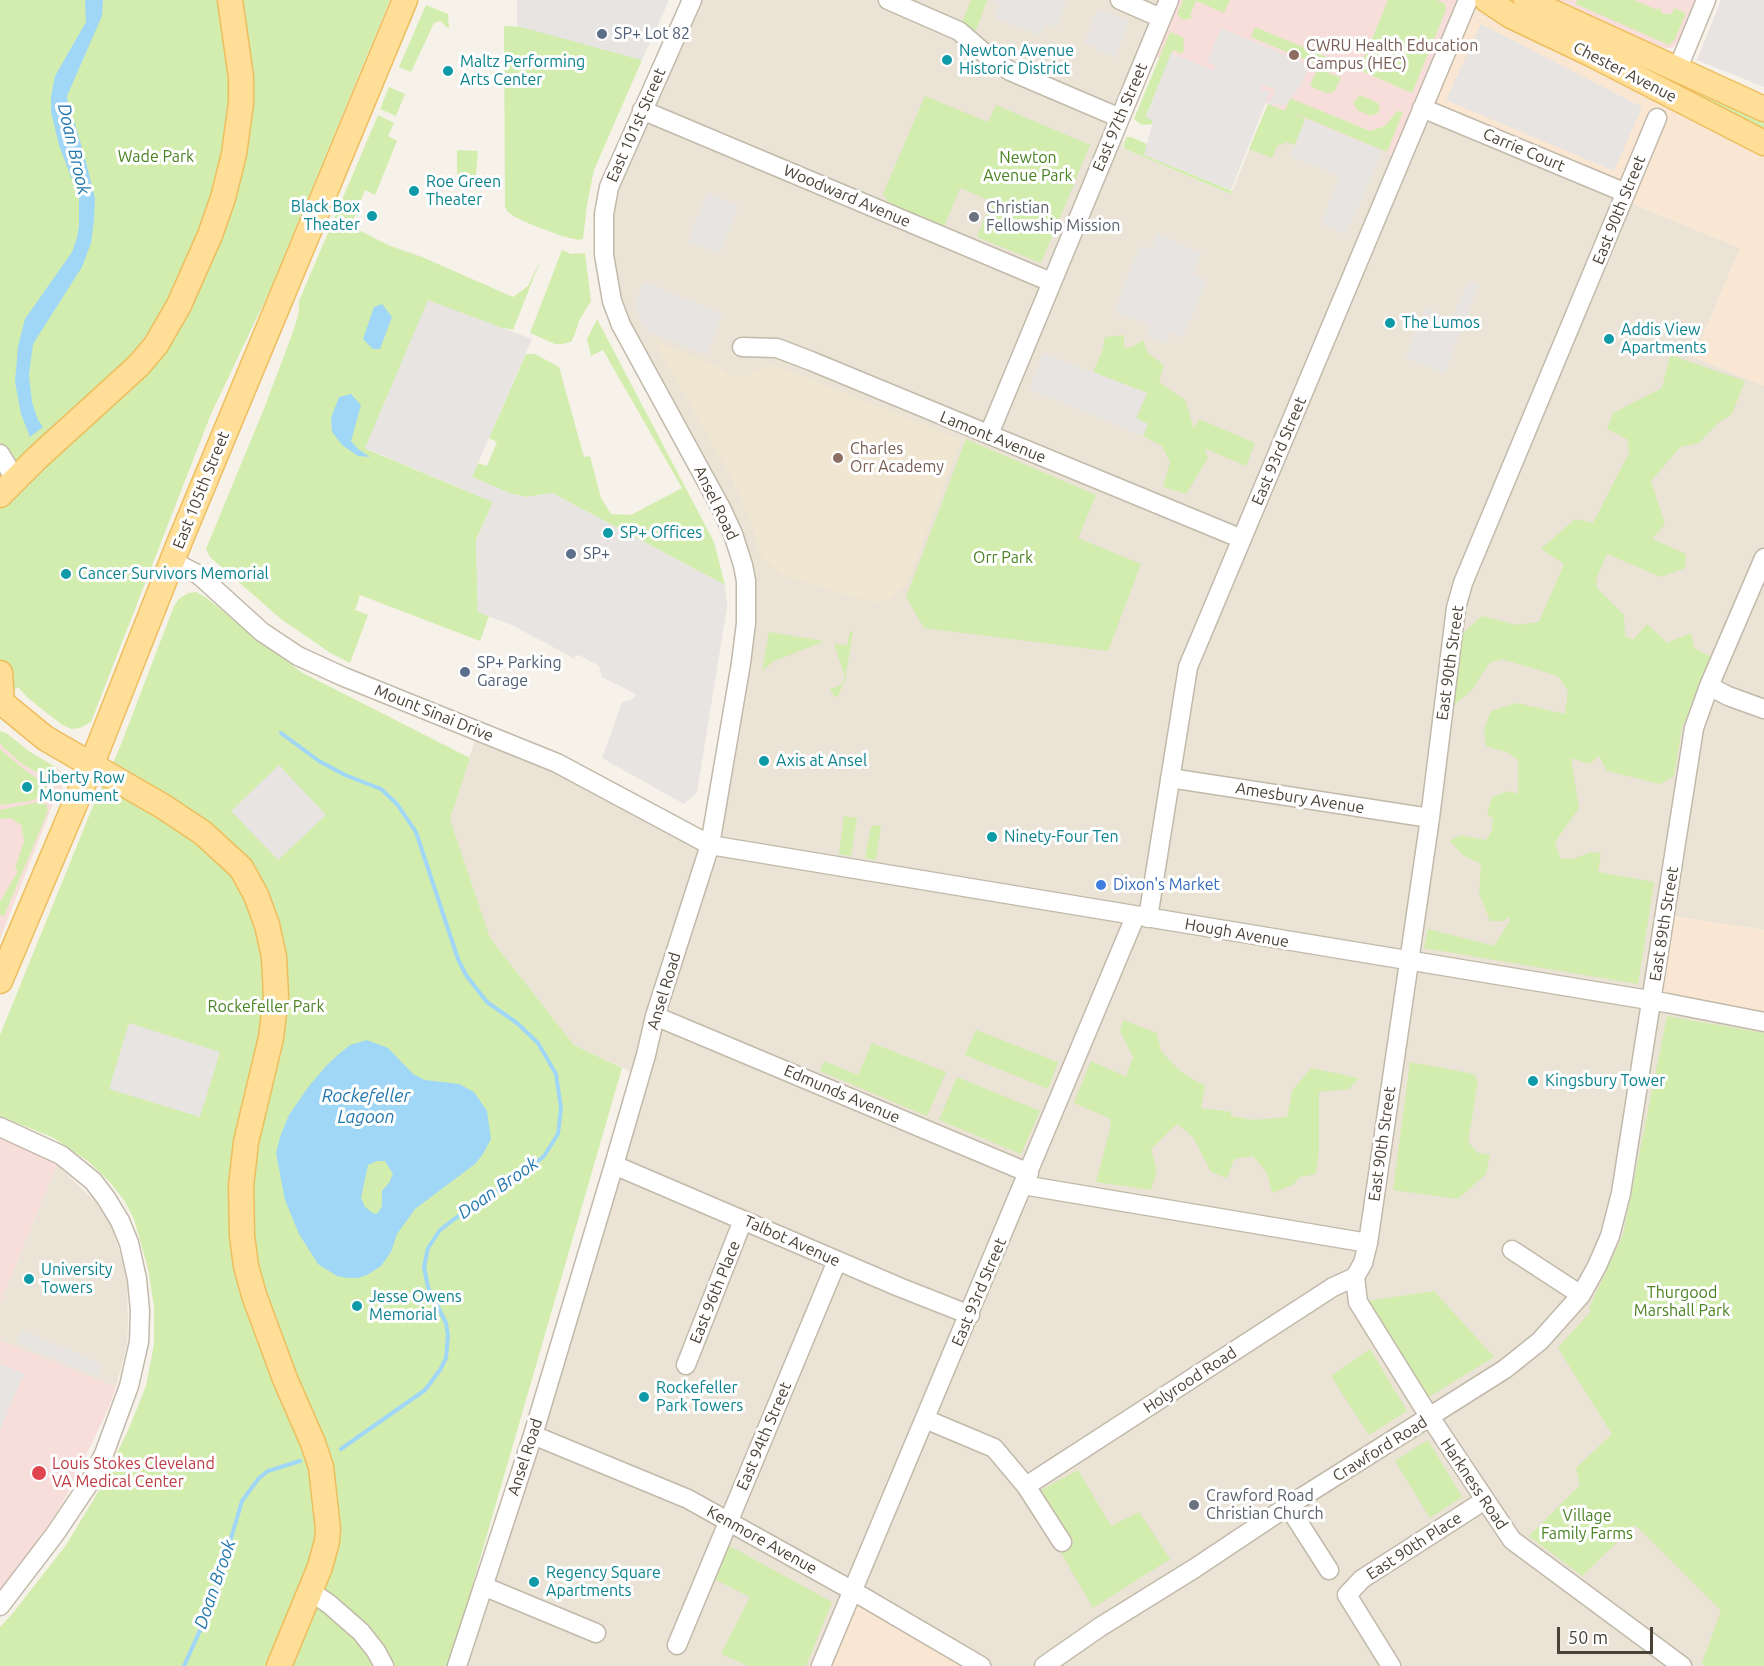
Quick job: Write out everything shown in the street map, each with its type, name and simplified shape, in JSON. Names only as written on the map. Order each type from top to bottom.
[{"type":"main road","points":[[8,487],[138,366],[169,326],[187,288],[223,198],[236,145],[241,104],[241,77],[230,0]]},
{"type":"main road","name":"East 105th Street","points":[[0,981],[91,766],[172,561],[405,0]]},
{"type":"main road","name":"Chester Avenue","points":[[1487,0],[1511,16],[1593,55],[1764,143]]},
{"type":"main road","name":"Chester Avenue","points":[[1526,0],[1764,109]]},
{"type":"main road","points":[[0,673],[1,703],[45,738],[180,817],[222,848],[249,881],[267,926],[274,957],[276,996],[271,1038],[246,1142],[241,1186],[242,1236],[246,1266],[254,1295],[321,1467],[328,1513],[328,1535],[324,1556],[279,1666]]},
{"type":"street","name":"East 101st Street","points":[[621,325],[612,301],[604,255],[604,214],[607,196],[615,171],[692,0]]},
{"type":"street","points":[[888,0],[959,31],[989,57],[1010,71],[1120,118]]},
{"type":"street","points":[[1120,0],[1161,18]]},
{"type":"street","name":"East 97th Street","points":[[989,435],[1169,0]]},
{"type":"street","name":"East 93rd Street","points":[[821,1666],[1026,1179],[1142,918],[1170,778],[1188,667],[1468,0]]},
{"type":"street","points":[[1678,68],[1706,0]]},
{"type":"street","name":"Carrie Court","points":[[1422,108],[1626,193]]},
{"type":"street","name":"Woodward Avenue","points":[[642,110],[1052,282]]},
{"type":"street","name":"East 90th Street","points":[[1368,1243],[1407,962],[1430,818],[1456,608],[1463,583],[1657,118]]},
{"type":"street","name":"Ansel Road","points":[[457,1666],[533,1435],[614,1165],[655,1016],[710,845],[746,623],[746,581],[733,534],[621,325]]},
{"type":"street","name":"Lamont Avenue","points":[[742,347],[777,348],[1242,539]]},
{"type":"street","points":[[0,454],[8,487]]},
{"type":"street","name":"East 89th Street","points":[[1581,1295],[1604,1250],[1618,1208],[1653,1001],[1694,728],[1709,686],[1764,558]]},
{"type":"street","name":"Mount Sinai Drive","points":[[172,561],[199,575],[262,632],[298,656],[344,677],[557,763],[710,845]]},
{"type":"street","points":[[1709,686],[1764,710]]},
{"type":"street","name":"Amesbury Avenue","points":[[1170,778],[1430,818]]},
{"type":"street","name":"Hough Avenue","points":[[710,845],[1653,1001],[1764,1022]]},
{"type":"street","name":"Edmunds Avenue","points":[[655,1016],[1026,1179],[1368,1243]]},
{"type":"street","points":[[0,1126],[61,1155],[93,1181],[106,1198],[120,1221],[129,1244],[137,1279],[140,1311],[139,1342],[129,1386],[109,1442],[90,1482],[55,1534],[0,1606]]},
{"type":"street","name":"Talbot Avenue","points":[[614,1165],[969,1315]]},
{"type":"street","name":"East 96th Place","points":[[686,1365],[743,1220]]},
{"type":"street","points":[[1355,1277],[1363,1263],[1368,1243]]},
{"type":"street","points":[[1512,1250],[1581,1295]]},
{"type":"street","name":"East 94th Street","points":[[677,1645],[837,1261]]},
{"type":"street","name":"Harkness Road","points":[[1355,1277],[1358,1302],[1430,1418],[1512,1540],[1682,1666]]},
{"type":"street","name":"Holyrood Road","points":[[1026,1486],[1333,1287],[1355,1277]]},
{"type":"street","name":"Crawford Road","points":[[1044,1666],[1100,1627],[1430,1418],[1528,1352],[1552,1330],[1581,1295]]},
{"type":"street","points":[[925,1419],[994,1448],[1026,1486],[1062,1542]]},
{"type":"street","name":"Kenmore Avenue","points":[[533,1435],[688,1498],[981,1666]]},
{"type":"street","name":"East 90th Place","points":[[1391,1666],[1347,1595],[1362,1579],[1485,1500]]},
{"type":"street","points":[[1288,1506],[1329,1570]]},
{"type":"street","points":[[483,1586],[596,1633]]},
{"type":"street","points":[[310,1591],[361,1632],[384,1666]]},
{"type":"shaded area","name":"SP+ Lot 82","points":[[517,0],[669,0],[642,60],[517,26]]},
{"type":"shaded area","points":[[692,0],[1160,0],[1155,56],[1124,132],[1122,148],[1231,194],[1268,104],[1422,108],[1623,200],[1740,248],[1694,357],[1764,386],[1764,930],[1666,915],[1764,1022],[1764,1666],[457,1666],[640,1076],[574,1045],[490,938],[450,819],[478,730],[709,845],[741,663],[743,565],[621,325],[604,214]]},
{"type":"shaded area","points":[[992,0],[1067,0],[1056,28],[1046,24],[1040,36],[995,18],[1000,5]]},
{"type":"shaded area","name":"CWRU Health Education Campus (HEC)","points":[[1169,0],[1468,0],[1401,159],[1155,56]]},
{"type":"shaded area","points":[[1468,0],[1526,0],[1764,109],[1764,386],[1694,357],[1740,248],[1623,200],[1422,108]]},
{"type":"shaded area","points":[[1555,0],[1696,0],[1679,41],[1672,48],[1662,48]]},
{"type":"shaded area","points":[[1721,0],[1764,0],[1764,87],[1697,60]]},
{"type":"shaded area","points":[[1098,9],[1129,21],[1115,57],[1096,50],[1095,47],[1084,42]]},
{"type":"shaded area","points":[[1481,24],[1642,107],[1614,171],[1446,100]]},
{"type":"shaded area","points":[[1221,28],[1309,65],[1302,83],[1286,105],[1268,104],[1276,90],[1262,84],[1261,89],[1270,92],[1231,190],[1144,155],[1153,121],[1146,117],[1171,53],[1214,70],[1216,66],[1207,62]]},
{"type":"shaded area","points":[[1305,119],[1383,151],[1346,234],[1321,224],[1339,176],[1291,156]]},
{"type":"shaded area","points":[[707,192],[739,206],[719,254],[688,242]]},
{"type":"shaded area","points":[[1158,234],[1201,253],[1194,272],[1195,275],[1207,280],[1183,337],[1171,332],[1166,344],[1146,336],[1150,325],[1114,312],[1139,247],[1150,249]]},
{"type":"shaded area","points":[[1468,281],[1479,286],[1444,373],[1405,358],[1425,308],[1452,319]]},
{"type":"shaded area","points":[[644,282],[723,314],[707,355],[648,332],[639,319],[636,307]]},
{"type":"shaded area","name":"SP+","points":[[428,300],[532,339],[472,477],[509,493],[526,497],[552,493],[725,585],[727,607],[697,792],[684,804],[602,758],[622,703],[634,698],[636,694],[602,677],[599,666],[579,655],[575,656],[575,659],[514,626],[478,612],[476,540],[493,502],[365,448]]},
{"type":"shaded area","name":"Charles Orr Academy","points":[[653,340],[718,367],[731,376],[743,377],[767,366],[776,365],[961,440],[907,585],[887,601],[871,602],[780,575],[761,557],[753,528],[731,477]]},
{"type":"shaded area","points":[[1043,353],[1147,393],[1136,418],[1148,424],[1143,436],[1029,389]]},
{"type":"shaded area","points":[[0,731],[61,771],[62,793],[52,806],[0,939]]},
{"type":"shaded area","points":[[279,765],[326,815],[278,860],[231,811]]},
{"type":"shaded area","points":[[1666,915],[1764,930],[1764,1022],[1653,1001]]},
{"type":"shaded area","points":[[129,1023],[220,1052],[200,1117],[109,1089]]},
{"type":"shaded area","points":[[0,1137],[57,1165],[0,1303]]},
{"type":"shaded area","points":[[57,1165],[96,1202],[111,1225],[123,1262],[127,1285],[127,1345],[116,1387],[0,1340],[0,1303]]},
{"type":"shaded area","points":[[22,1330],[103,1364],[98,1377],[16,1343]]},
{"type":"shaded area","name":"Louis Stokes Cleveland VA Medical Center","points":[[0,1340],[116,1387],[109,1407],[66,1497],[44,1532],[0,1589]]},
{"type":"shaded area","points":[[0,1364],[26,1374],[21,1380],[0,1431]]},
{"type":"shaded area","points":[[853,1591],[981,1666],[821,1666]]},
{"type":"green space","name":"Wade Park","points":[[0,0],[390,0],[270,290],[211,414],[91,722],[80,728],[71,729],[28,698],[18,687],[0,703]]},
{"type":"green space","points":[[971,0],[987,0],[976,30],[973,32],[961,24]]},
{"type":"green space","points":[[1183,0],[1230,0],[1224,13],[1196,1],[1190,19],[1183,20],[1177,14]]},
{"type":"green space","points":[[1388,0],[1437,0],[1445,4],[1446,10],[1412,93],[1359,70]]},
{"type":"green space","points":[[1577,0],[1634,0],[1657,10],[1658,8],[1664,14],[1672,14],[1674,8],[1686,13],[1675,39],[1669,45],[1576,4]]},
{"type":"green space","points":[[426,5],[448,14],[449,29],[440,21],[434,23],[411,72],[399,67]]},
{"type":"green space","points":[[504,26],[526,27],[642,60],[594,170],[583,239],[562,236],[530,224],[515,217],[507,211],[505,206]]},
{"type":"green space","points":[[1255,27],[1346,65],[1342,75],[1251,37]]},
{"type":"green space","points":[[1170,32],[1183,37],[1184,49],[1182,54],[1173,50],[1146,116],[1153,119],[1152,124],[1142,125],[1134,119]]},
{"type":"green space","points":[[1593,40],[1764,120],[1764,132],[1702,100]]},
{"type":"green space","points":[[1318,68],[1341,78],[1334,92],[1326,93],[1310,86]]},
{"type":"green space","points":[[389,87],[405,94],[396,116],[380,109]]},
{"type":"green space","points":[[1360,95],[1378,103],[1380,108],[1378,113],[1370,116],[1357,110],[1353,102]]},
{"type":"green space","name":"Newton Avenue Park","points":[[925,96],[988,122],[996,105],[1090,145],[1041,263],[977,237],[991,201],[960,188],[944,227],[889,203],[883,194]]},
{"type":"green space","points":[[1290,98],[1370,131],[1385,126],[1397,111],[1403,112],[1387,152],[1294,113],[1305,119],[1295,145],[1287,142],[1277,146],[1272,158],[1249,149],[1268,104],[1285,111]]},
{"type":"green space","points":[[378,115],[394,123],[388,136],[397,141],[375,195],[365,190],[351,226],[388,245],[422,257],[513,297],[528,286],[541,259],[513,330],[504,328],[366,449],[493,502],[476,540],[478,612],[489,616],[480,641],[360,595],[355,610],[368,615],[350,663],[332,654],[281,619],[210,557],[206,549],[294,329],[299,301]]},
{"type":"green space","points":[[1126,137],[1147,144],[1145,155],[1232,191],[1231,194],[1125,149],[1123,146]]},
{"type":"green space","points":[[457,150],[478,151],[475,186],[457,180]]},
{"type":"green space","points":[[562,250],[571,254],[585,253],[591,301],[579,321],[571,342],[555,344],[530,333]]},
{"type":"green space","points":[[597,319],[714,542],[725,585],[552,493],[526,497],[509,493],[472,477],[478,463],[487,466],[497,442],[489,438],[526,354],[535,354],[559,367],[584,457],[590,456],[601,498],[611,514],[631,515],[682,488],[603,350],[591,356],[587,339]]},
{"type":"green space","points":[[1124,335],[1124,348],[1132,347],[1143,340],[1148,353],[1164,365],[1159,382],[1185,400],[1194,429],[1199,419],[1255,443],[1246,466],[1204,448],[1208,458],[1186,494],[1163,487],[1170,462],[1162,446],[1143,436],[1148,424],[1136,419],[1147,393],[1093,372],[1102,352],[1105,337]]},
{"type":"green space","points":[[1670,355],[1745,381],[1732,414],[1718,423],[1699,443],[1680,447],[1651,481],[1665,524],[1652,539],[1686,554],[1685,568],[1661,577],[1607,554],[1596,579],[1597,588],[1624,615],[1625,636],[1633,640],[1647,624],[1667,643],[1691,633],[1694,648],[1711,657],[1682,728],[1674,776],[1660,784],[1607,771],[1599,756],[1590,764],[1571,758],[1579,808],[1555,842],[1560,858],[1573,859],[1591,852],[1601,853],[1598,872],[1654,882],[1638,984],[1424,948],[1428,929],[1494,946],[1509,922],[1510,917],[1502,921],[1490,921],[1479,893],[1481,864],[1464,856],[1450,841],[1460,835],[1486,840],[1492,830],[1493,818],[1487,815],[1492,797],[1509,791],[1518,794],[1518,760],[1507,752],[1486,746],[1484,729],[1491,711],[1517,703],[1565,714],[1568,691],[1558,676],[1502,659],[1489,663],[1472,690],[1452,707],[1463,633],[1482,616],[1517,625],[1539,622],[1564,564],[1541,549],[1575,519],[1593,523],[1629,453],[1627,439],[1607,429],[1613,413],[1662,388]]},
{"type":"green space","name":"Orr Park","points":[[966,439],[1096,495],[1078,538],[1141,564],[1108,651],[924,628],[906,597]]},
{"type":"green space","name":"Rockefeller Park","points":[[196,592],[301,672],[470,758],[450,819],[490,938],[574,1045],[622,1068],[449,1666],[0,1666],[0,1627],[66,1545],[101,1487],[130,1426],[146,1386],[154,1344],[154,1306],[148,1269],[134,1219],[124,1200],[108,1180],[89,1162],[54,1138],[0,1116],[0,1035],[91,811],[120,747],[174,606],[188,593]]},
{"type":"green space","points":[[850,631],[853,632],[845,680],[838,696],[834,697],[830,689],[841,685],[845,677],[834,644],[847,645]]},
{"type":"green space","points":[[769,632],[823,642],[774,661],[762,671]]},
{"type":"green space","points":[[0,731],[57,768],[52,782],[21,763],[4,748],[0,743]]},
{"type":"green space","points":[[0,749],[47,785],[46,788],[49,790],[47,794],[31,801],[0,805]]},
{"type":"green space","points":[[38,802],[46,804],[48,811],[4,916],[2,916],[0,902],[18,871],[15,869],[24,841],[21,825],[11,818],[0,819],[0,810]]},
{"type":"green space","points":[[844,816],[857,818],[851,856],[839,854]]},
{"type":"green space","points":[[873,825],[881,826],[876,860],[865,858]]},
{"type":"green space","name":"Thurgood Marshall Park","points":[[1667,1016],[1764,1033],[1764,1666],[1706,1666],[1702,1663],[1721,1611],[1635,1525],[1582,1576],[1529,1536],[1580,1485],[1576,1468],[1612,1434],[1558,1348],[1591,1311],[1589,1308],[1623,1235]]},
{"type":"green space","points":[[1123,1020],[1157,1033],[1161,1051],[1180,1071],[1199,1083],[1205,1084],[1201,1108],[1231,1112],[1231,1116],[1254,1120],[1287,1117],[1292,1091],[1311,1068],[1359,1078],[1349,1089],[1319,1092],[1319,1152],[1316,1174],[1300,1177],[1293,1185],[1272,1193],[1267,1173],[1253,1156],[1234,1159],[1227,1178],[1211,1172],[1193,1137],[1177,1124],[1151,1149],[1157,1171],[1151,1190],[1096,1182],[1111,1119],[1074,1103],[1091,1061],[1127,1077],[1133,1057],[1120,1031]]},
{"type":"green space","points":[[976,1030],[1058,1062],[1048,1089],[965,1055]]},
{"type":"green space","points":[[872,1043],[946,1072],[927,1116],[820,1071],[824,1061],[858,1075]]},
{"type":"green space","points":[[1410,1062],[1474,1074],[1478,1082],[1468,1142],[1478,1153],[1490,1155],[1486,1174],[1458,1199],[1393,1190]]},
{"type":"green space","points":[[957,1077],[1040,1111],[1021,1154],[939,1120]]},
{"type":"green space","points":[[1434,1291],[1494,1357],[1427,1398],[1367,1301]]},
{"type":"green space","points":[[1370,1349],[1407,1411],[1369,1435],[1331,1376]]},
{"type":"green space","points":[[1428,1440],[1462,1497],[1430,1518],[1395,1461]]},
{"type":"green space","points":[[1078,1470],[1111,1526],[1139,1512],[1170,1559],[1093,1608],[1061,1553],[1074,1542],[1041,1490]]},
{"type":"green space","points":[[728,1545],[832,1602],[806,1666],[748,1666],[721,1654],[750,1597],[712,1578]]},
{"type":"water","points":[[85,0],[103,0],[102,16],[67,96],[69,114],[75,124],[95,198],[94,221],[91,243],[82,267],[33,344],[29,375],[32,402],[43,427],[30,437],[21,414],[15,382],[18,346],[25,319],[72,252],[77,238],[79,193],[59,145],[51,112],[51,97],[55,76],[86,22]]},
{"type":"water","points":[[382,304],[392,317],[380,349],[373,349],[363,339],[374,307]]},
{"type":"water","points":[[351,394],[361,405],[351,441],[370,457],[358,456],[342,445],[332,432],[331,418],[339,397]]},
{"type":"water","name":"Rockefeller Lagoon","points":[[367,1040],[388,1048],[413,1074],[425,1080],[459,1084],[474,1092],[487,1111],[491,1139],[475,1164],[415,1209],[397,1234],[391,1252],[381,1266],[358,1278],[337,1276],[318,1264],[299,1234],[285,1200],[276,1153],[289,1115],[327,1065],[350,1045]],"holes":[[[377,1161],[385,1161],[393,1174],[382,1191],[382,1206],[378,1213],[374,1214],[365,1207],[361,1198],[368,1165]]]},
{"type":"waterway","name":"Doan Brook","points":[[281,733],[319,761],[345,775],[381,789],[397,804],[416,832],[458,959],[466,975],[487,1002],[517,1023],[538,1043],[556,1074],[561,1108],[558,1134],[544,1156],[525,1172],[440,1230],[428,1248],[424,1267],[428,1287],[446,1323],[448,1335],[446,1358],[440,1370],[425,1390],[341,1449]]},
{"type":"waterway","name":"Doan Brook","points":[[184,1666],[211,1606],[242,1501],[259,1478],[268,1471],[300,1461]]},
{"type":"place","name":"SP+ Lot 82","points":[[602,34]]},
{"type":"place","name":"CWRU Health Education Campus (HEC)","points":[[1294,55]]},
{"type":"place","name":"Newton Avenue Historic District","points":[[947,60]]},
{"type":"place","name":"Maltz Performing Arts Center","points":[[448,71]]},
{"type":"place","name":"Roe Green Theater","points":[[414,191]]},
{"type":"place","name":"Black Box Theater","points":[[372,216]]},
{"type":"place","name":"Christian Fellowship Mission","points":[[974,217]]},
{"type":"place","name":"The Lumos","points":[[1390,323]]},
{"type":"place","name":"Addis View Apartments","points":[[1609,339]]},
{"type":"place","name":"Charles Orr Academy","points":[[838,458]]},
{"type":"place","name":"SP+ Offices","points":[[608,533]]},
{"type":"place","name":"SP+","points":[[571,554]]},
{"type":"place","name":"Cancer Survivors Memorial","points":[[66,574]]},
{"type":"place","name":"SP+ Parking Garage","points":[[465,672]]},
{"type":"place","name":"Axis at Ansel","points":[[764,761]]},
{"type":"place","name":"Liberty Row Monument","points":[[27,787]]},
{"type":"place","name":"Ninety-Four Ten","points":[[992,837]]},
{"type":"place","name":"Dixon's Market","points":[[1101,885]]},
{"type":"place","name":"Kingsbury Tower","points":[[1533,1081]]},
{"type":"place","name":"University Towers","points":[[29,1279]]},
{"type":"place","name":"Jesse Owens Memorial","points":[[357,1306]]},
{"type":"place","name":"Rockefeller Park Towers","points":[[644,1397]]},
{"type":"place","name":"Louis Stokes Cleveland VA Medical Center","points":[[39,1473]]},
{"type":"place","name":"Crawford Road Christian Church","points":[[1194,1505]]},
{"type":"place","name":"Regency Square Apartments","points":[[534,1582]]},
{"type":"park label","name":"Village Family Farms","points":[[1587,1525]]}]
